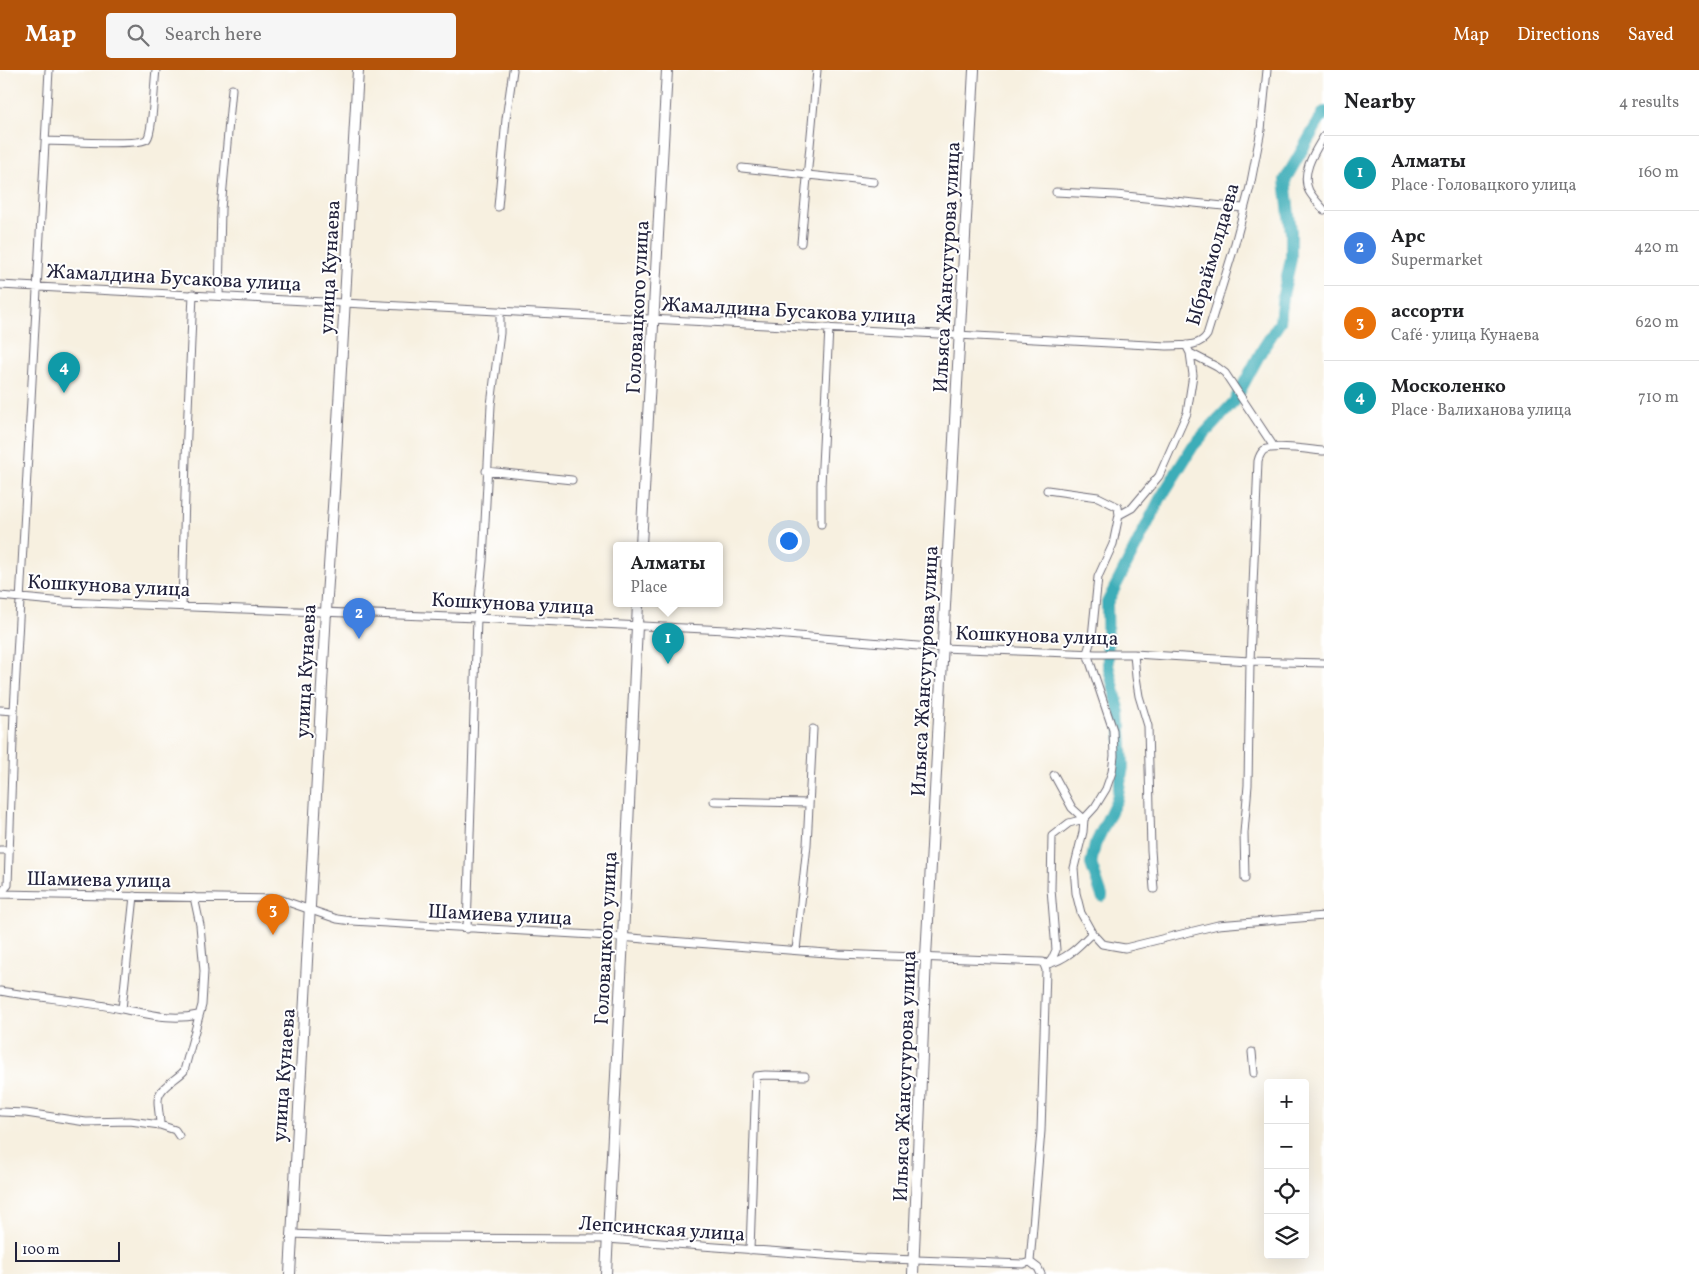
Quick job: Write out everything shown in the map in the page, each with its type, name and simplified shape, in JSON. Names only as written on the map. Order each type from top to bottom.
[{"type":"street","points":[[0,894],[8,885],[14,711],[49,70]]},
{"type":"street","points":[[46,141],[144,142],[148,138],[151,128],[156,70]]},
{"type":"street","name":"улица Кунаева","points":[[290,1274],[358,70]]},
{"type":"street","points":[[498,207],[506,119],[514,70]]},
{"type":"street","name":"Головацкого улица","points":[[641,542],[667,70]]},
{"type":"street","points":[[801,243],[817,70]]},
{"type":"street","name":"Ильяса Жансугурова улица","points":[[913,1274],[926,957],[974,70]]},
{"type":"street","name":"Ыбраймолдаева","points":[[1119,515],[1132,508],[1159,476],[1187,413],[1193,375],[1190,353],[1186,345],[1201,342],[1208,335],[1233,251],[1250,187],[1261,130],[1267,70]]},
{"type":"street","points":[[219,296],[221,209],[232,89]]},
{"type":"street","points":[[1324,136],[1312,156],[1306,175],[1308,190],[1324,210]]},
{"type":"street","points":[[742,168],[874,182]]},
{"type":"street","points":[[1056,192],[1126,196],[1244,208]]},
{"type":"street","name":"Жамалдина Бусакова улица","points":[[0,285],[1167,346],[1186,345]]},
{"type":"street","points":[[182,606],[193,294]]},
{"type":"street","points":[[467,929],[477,618],[480,604],[490,404],[500,333],[500,311]]},
{"type":"street","points":[[821,524],[821,486],[830,328]]},
{"type":"street","points":[[1190,353],[1225,373],[1274,448]]},
{"type":"street","points":[[1246,879],[1244,833],[1249,751],[1250,661],[1258,461],[1264,450],[1274,448],[1324,451]]},
{"type":"street","points":[[486,471],[572,480]]},
{"type":"street","points":[[1042,1274],[1030,1262],[1042,1131],[1045,963],[1056,950],[1051,889],[1052,836],[1069,824],[1084,819],[1096,806],[1106,789],[1112,772],[1114,756],[1113,730],[1087,653],[1092,637],[1098,577],[1113,544],[1119,515],[1118,508],[1098,497],[1047,490]]},
{"type":"street","name":"Кошкунова улица","points":[[0,596],[64,602],[326,611],[726,630],[942,648],[1134,654],[1250,661],[1324,663]]},
{"type":"street","name":"Головацкого улица","points":[[606,1274],[638,607]]},
{"type":"street","points":[[1134,654],[1139,696],[1148,726],[1151,850],[1154,889]]},
{"type":"street","points":[[0,710],[14,711]]},
{"type":"street","points":[[796,950],[807,845],[813,729]]},
{"type":"street","points":[[1054,776],[1072,808],[1084,819],[1084,832],[1074,868],[1076,893],[1081,913],[1092,933],[1102,944],[1125,948],[1218,924],[1324,916]]},
{"type":"street","points":[[714,801],[809,803]]},
{"type":"street","points":[[0,850],[9,850]]},
{"type":"street","name":"Шамиева улица","points":[[0,894],[279,899],[337,919],[352,921],[623,937],[839,954],[1045,963]]},
{"type":"street","points":[[122,1009],[134,896]]},
{"type":"street","points":[[160,1125],[158,1099],[162,1090],[184,1071],[202,1005],[204,971],[200,924],[194,898]]},
{"type":"street","points":[[1045,963],[1059,961],[1070,955],[1092,933]]},
{"type":"street","points":[[0,991],[122,1009],[162,1018],[184,1018],[198,1015]]},
{"type":"street","points":[[1252,1052],[1254,1073]]},
{"type":"street","points":[[750,1250],[756,1076],[805,1076]]},
{"type":"street","points":[[0,1112],[86,1122],[130,1121],[160,1125],[175,1130],[179,1136]]},
{"type":"street","name":"Лепсинская улица","points":[[291,1234],[398,1238],[607,1239],[914,1260],[1023,1264],[1030,1262]]},
{"type":"waterway","points":[[1102,896],[1091,864],[1095,845],[1117,799],[1123,767],[1120,713],[1108,665],[1107,603],[1160,499],[1193,446],[1234,402],[1262,350],[1280,322],[1283,295],[1291,259],[1291,232],[1285,180],[1324,112]]},
{"type":"place","name":"Москоленко","points":[[64,393]]},
{"type":"place","name":"Арс","points":[[359,639]]},
{"type":"place","name":"Алматы","points":[[668,664]]},
{"type":"place","name":"ассорти","points":[[273,935]]}]
